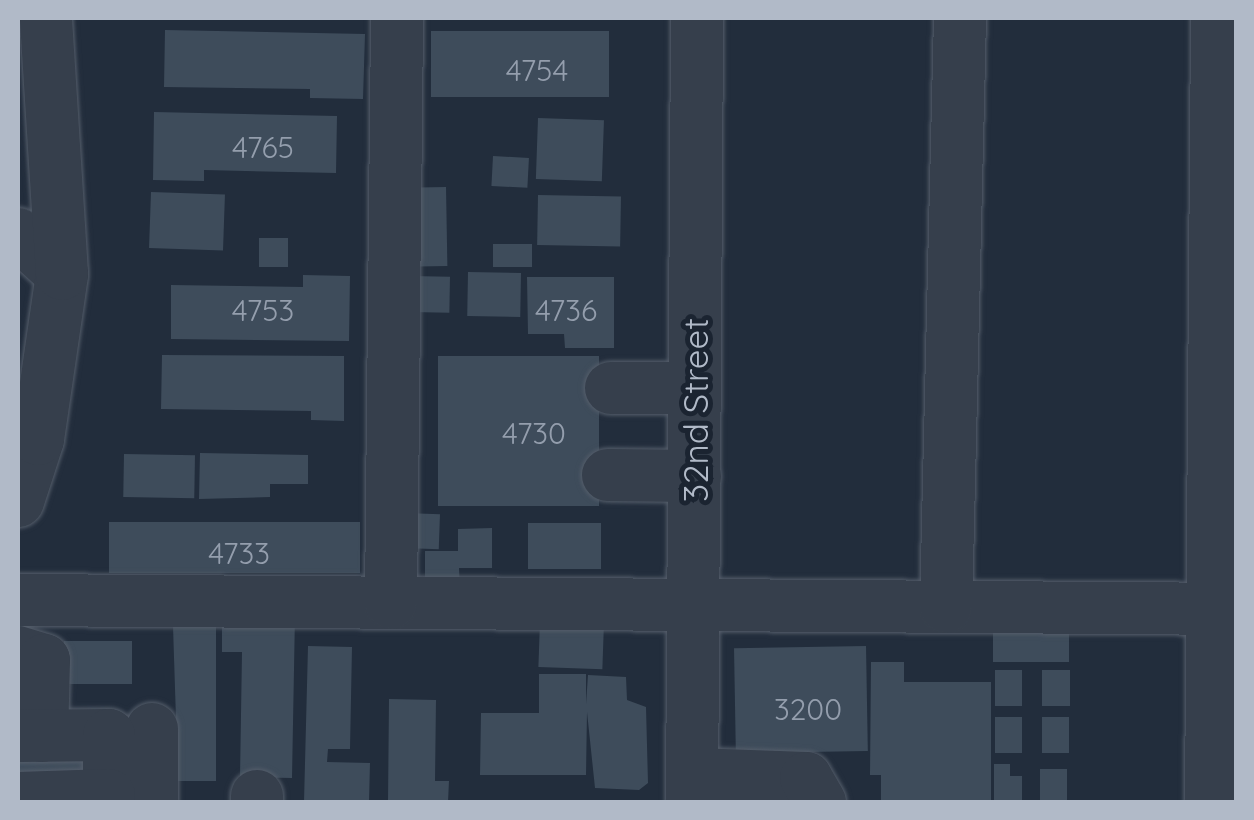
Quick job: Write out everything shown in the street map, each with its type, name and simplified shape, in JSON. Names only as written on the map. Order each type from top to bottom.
[{"type":"street","points":[[18,501],[38,440],[62,274],[46,18]]},
{"type":"street","points":[[391,604],[396,18]]},
{"type":"street","name":"32nd Street","points":[[692,788],[696,18]]},
{"type":"street","points":[[946,607],[960,18]]},
{"type":"street","points":[[1211,802],[1225,609],[1217,18]]},
{"type":"street","points":[[18,234],[62,274]]},
{"type":"street","points":[[611,388],[695,388]]},
{"type":"street","points":[[608,475],[695,476]]},
{"type":"street","points":[[18,600],[1225,609]]},
{"type":"street","points":[[18,652],[44,660],[41,772]]},
{"type":"street","points":[[152,729],[152,802]]},
{"type":"street","points":[[692,788],[806,778],[820,802]]},
{"type":"building","points":[[165,30],[365,34],[363,99],[310,98],[310,89],[164,87]]},
{"type":"building","points":[[431,31],[609,31],[609,97],[431,97]]},
{"type":"building","points":[[154,112],[337,116],[336,173],[204,170],[204,181],[153,180]]},
{"type":"building","points":[[538,118],[604,120],[602,181],[536,179]]},
{"type":"building","points":[[493,156],[529,158],[527,188],[491,186]]},
{"type":"building","points":[[446,187],[447,266],[405,267],[404,188]]},
{"type":"building","points":[[151,192],[225,195],[223,251],[149,248]]},
{"type":"building","points":[[538,195],[621,196],[620,246],[537,245]]},
{"type":"building","points":[[259,238],[288,238],[288,267],[259,267]]},
{"type":"building","points":[[493,244],[532,244],[532,267],[493,267]]},
{"type":"building","points":[[468,272],[521,273],[520,317],[467,316]]},
{"type":"building","points":[[303,275],[350,276],[349,341],[171,339],[171,285],[303,287]]},
{"type":"building","points":[[411,276],[450,277],[449,313],[410,312]]},
{"type":"building","points":[[527,277],[614,277],[614,348],[565,348],[564,334],[528,334]]},
{"type":"building","points":[[162,355],[344,356],[344,421],[311,420],[311,411],[161,409]]},
{"type":"building","points":[[438,356],[599,356],[599,506],[438,506]]},
{"type":"building","points":[[200,453],[308,455],[308,484],[270,484],[270,497],[199,499]]},
{"type":"building","points":[[124,454],[195,455],[194,498],[123,497]]},
{"type":"building","points":[[405,513],[440,514],[439,549],[404,548]]},
{"type":"building","points":[[109,522],[360,522],[360,573],[109,573]]},
{"type":"building","points":[[528,523],[601,523],[601,569],[528,569]]},
{"type":"building","points":[[492,528],[492,568],[459,568],[460,589],[425,589],[425,551],[458,551],[458,529]]},
{"type":"building","points":[[216,613],[216,781],[178,781],[173,626]]},
{"type":"building","points":[[222,614],[295,615],[292,778],[240,777],[242,652],[222,652]]},
{"type":"building","points":[[540,621],[604,623],[602,669],[538,667]]},
{"type":"building","points":[[993,624],[1069,624],[1069,662],[993,662]]},
{"type":"building","points":[[64,641],[132,641],[132,684],[64,684]]},
{"type":"building","points":[[308,646],[352,647],[350,749],[328,749],[327,762],[370,763],[369,802],[304,802]]},
{"type":"building","points":[[866,646],[868,751],[736,753],[734,648]]},
{"type":"building","points":[[871,662],[904,662],[904,682],[991,682],[991,802],[881,802],[881,775],[870,775]]},
{"type":"building","points":[[995,670],[1022,670],[1022,706],[995,706]]},
{"type":"building","points":[[1042,670],[1070,670],[1070,706],[1042,706]]},
{"type":"building","points":[[539,674],[586,674],[586,704],[588,675],[626,677],[627,700],[646,707],[648,783],[639,790],[595,788],[587,712],[586,775],[480,775],[481,713],[539,713]]},
{"type":"building","points":[[389,699],[436,700],[435,781],[449,781],[448,802],[388,802]]},
{"type":"building","points":[[995,717],[1022,717],[1022,753],[995,753]]},
{"type":"building","points":[[1042,717],[1069,717],[1069,753],[1042,753]]},
{"type":"building","points":[[18,751],[104,751],[104,783],[18,783]]},
{"type":"building","points":[[994,764],[1010,764],[1010,776],[1022,776],[1022,802],[994,802]]},
{"type":"building","points":[[1040,769],[1067,769],[1067,802],[1040,802]]}]
